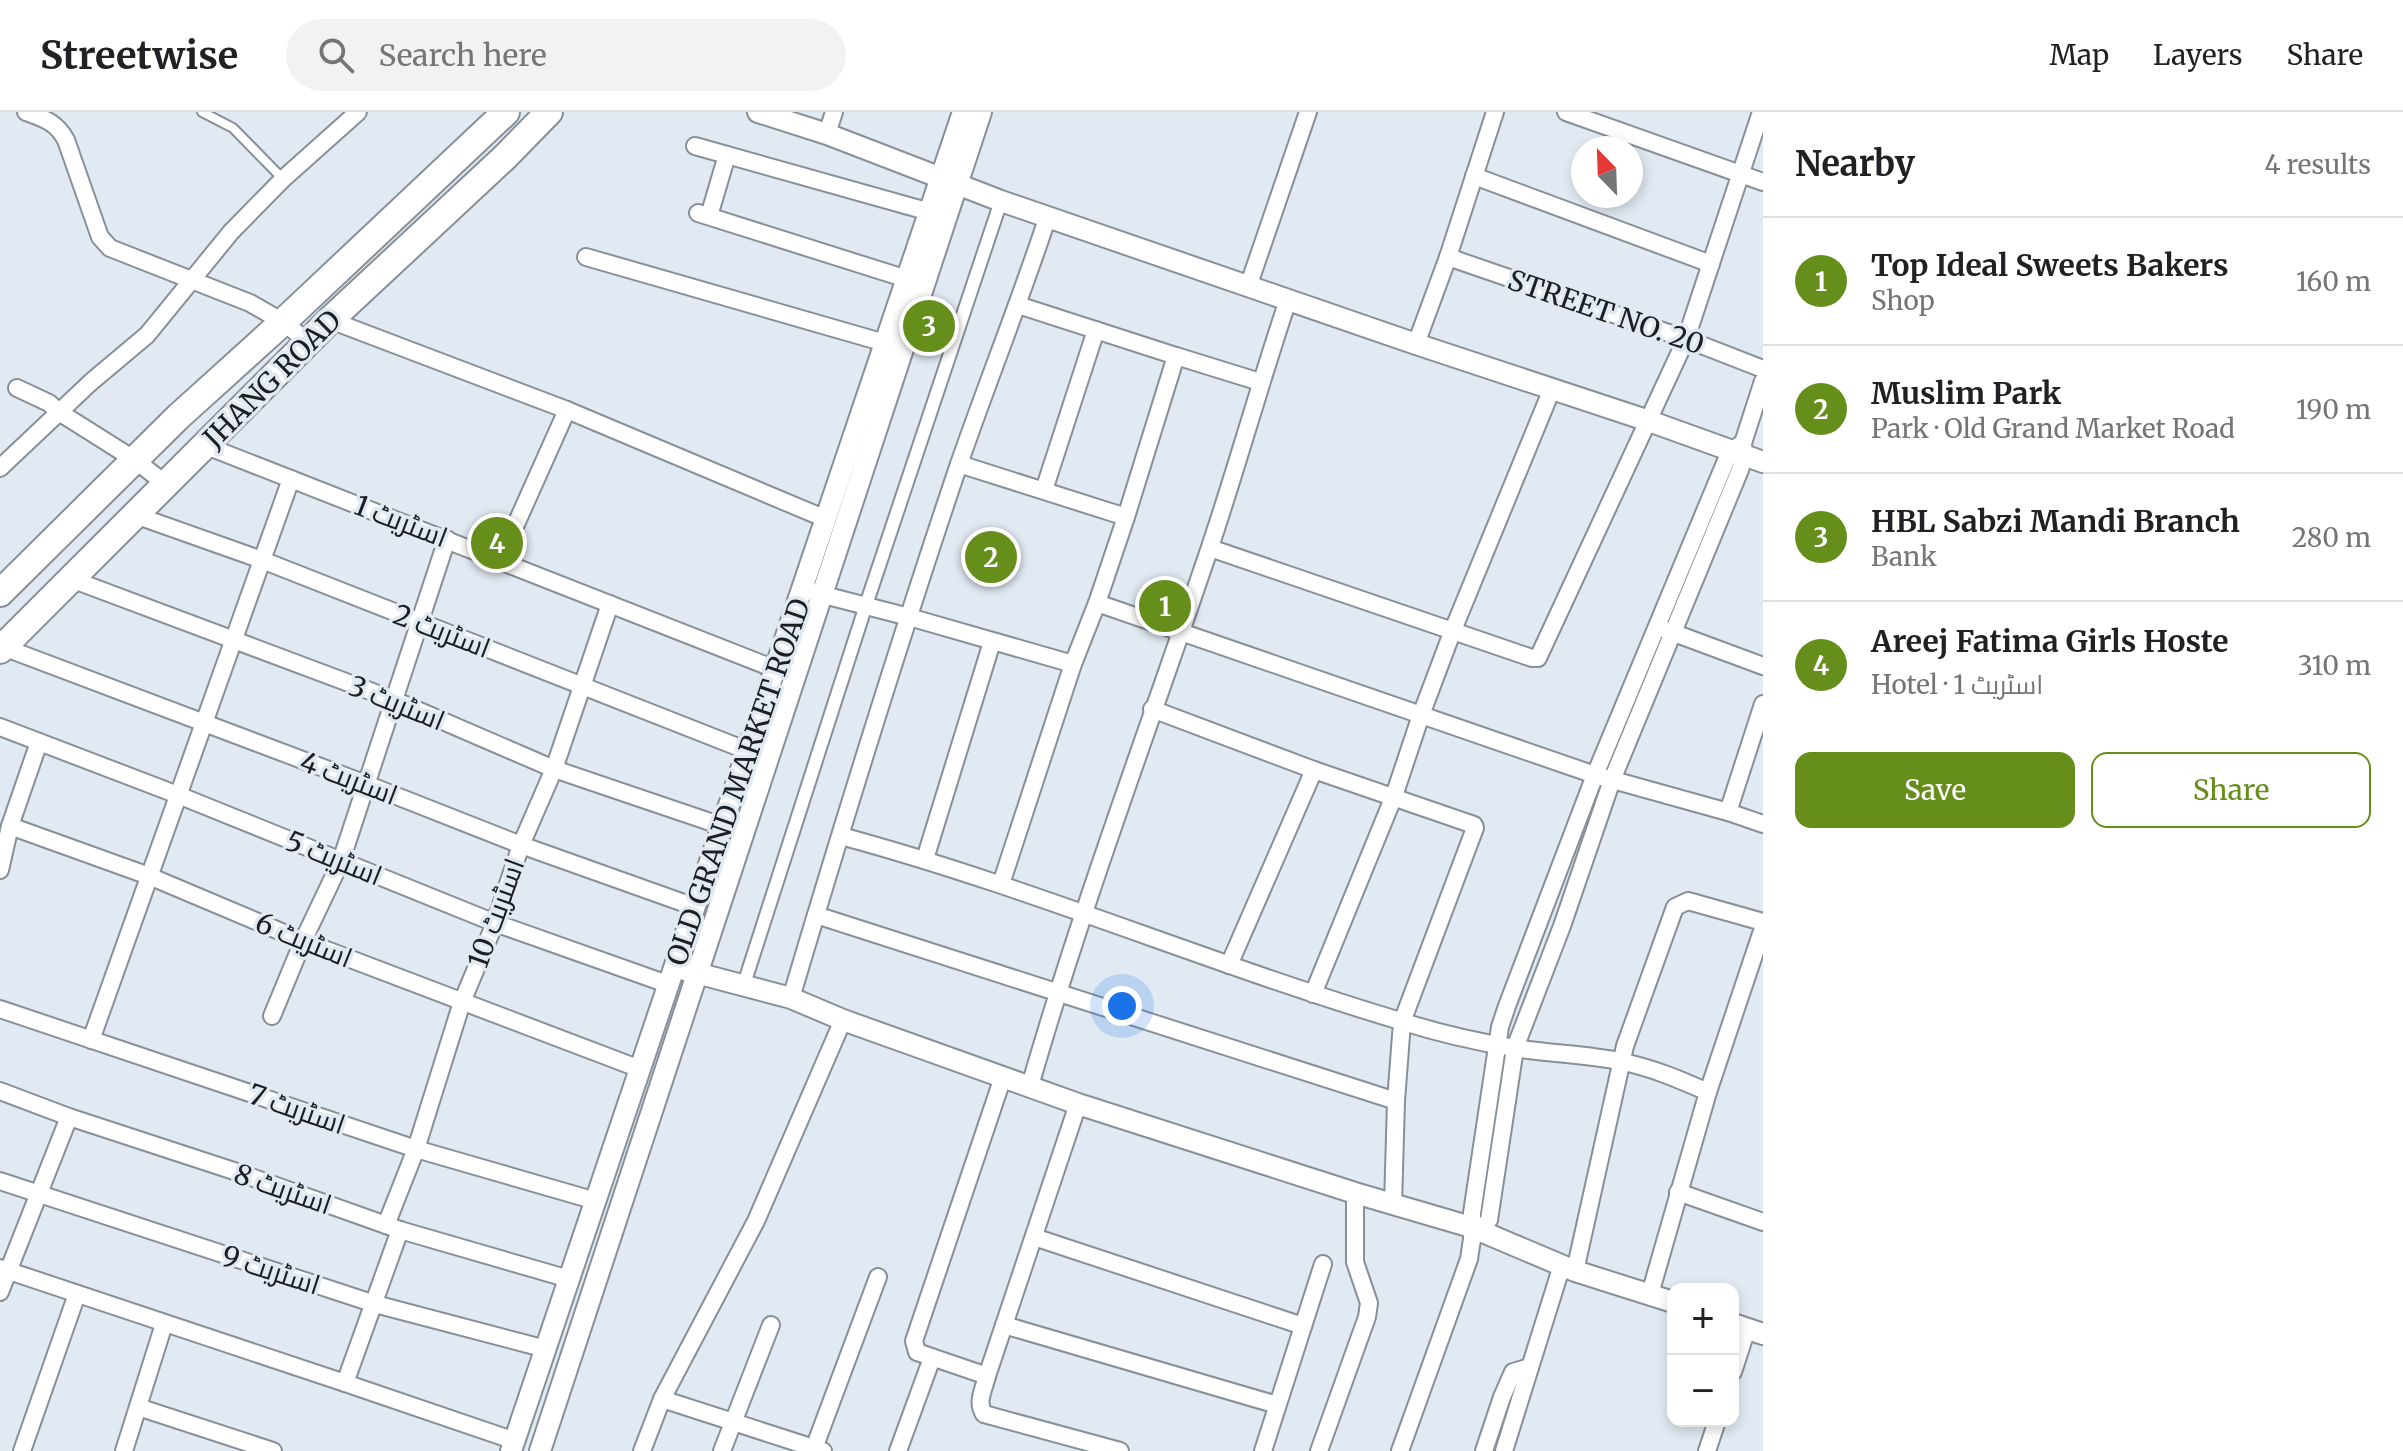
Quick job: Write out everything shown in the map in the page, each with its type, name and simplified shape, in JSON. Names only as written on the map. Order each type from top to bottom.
[{"type":"highway","name":"JHANG ROAD","points":[[0,593],[178,417],[506,112]]},
{"type":"highway","name":"JHANG ROAD","points":[[1,649],[330,320],[549,112]]},
{"type":"street","points":[[26,112],[44,118],[59,128],[100,237],[110,248],[250,303],[283,322],[308,342]]},
{"type":"street","points":[[0,468],[147,335],[231,232],[283,179],[358,112]]},
{"type":"street","points":[[758,112],[827,134],[1001,201],[1248,287],[1745,453]]},
{"type":"street","points":[[827,134],[834,112]]},
{"type":"street","name":"OLD GRAND MARKET ROAD","points":[[540,1451],[697,974],[812,592],[949,180],[963,112]]},
{"type":"street","name":"OLD GRAND MARKET ROAD","points":[[513,1446],[775,669],[812,592],[826,519],[930,212],[981,112]]},
{"type":"street","points":[[1248,287],[1308,112]]},
{"type":"street","points":[[1416,344],[1495,112]]},
{"type":"street","points":[[1566,112],[1763,182]]},
{"type":"street","points":[[1210,548],[1538,658],[1686,339],[1761,112]]},
{"type":"street","points":[[695,146],[930,212]]},
{"type":"street","points":[[727,155],[704,214],[907,279]]},
{"type":"street","points":[[1474,176],[1711,264]]},
{"type":"street","points":[[744,984],[1001,201]]},
{"type":"street","points":[[791,998],[959,464],[1048,216]]},
{"type":"street","points":[[586,257],[885,343]]},
{"type":"street","name":"STREET NO. 20","points":[[1448,257],[1686,339],[1763,369]]},
{"type":"street","points":[[1030,1086],[1057,991],[1210,548],[1288,300]]},
{"type":"street","points":[[1018,305],[1260,382]]},
{"type":"street","points":[[330,320],[567,410],[826,519]]},
{"type":"street","points":[[1044,490],[1096,330]]},
{"type":"street","points":[[1001,884],[1073,664],[1126,517],[1176,356]]},
{"type":"street","points":[[1475,1232],[1489,1220],[1515,1048],[1562,926],[1612,780],[1745,453],[1763,381]]},
{"type":"street","points":[[17,388],[49,403],[167,485]]},
{"type":"street","points":[[1313,994],[1394,796],[1453,630],[1552,389]]},
{"type":"street","points":[[500,560],[567,410]]},
{"type":"street","name":"اسٹریٹ 1","points":[[204,445],[775,669]]},
{"type":"street","points":[[1400,1451],[1469,1259],[1475,1232],[1497,1045],[1507,1006],[1595,775],[1657,627],[1745,453]]},
{"type":"street","points":[[959,464],[1126,517]]},
{"type":"street","points":[[91,1040],[291,479]]},
{"type":"street","name":"اسٹریٹ 2","points":[[135,515],[262,560],[748,751]]},
{"type":"street","points":[[272,1016],[341,861],[447,539]]},
{"type":"street","name":"اسٹریٹ 3","points":[[71,579],[394,700],[554,769],[722,826]]},
{"type":"street","points":[[812,592],[1073,664]]},
{"type":"street","points":[[1097,603],[1595,775],[1763,824]]},
{"type":"street","name":"اسٹریٹ 10","points":[[345,1383],[375,1304],[393,1228],[462,1002],[495,923],[521,845],[554,769],[610,604]]},
{"type":"street","points":[[1657,627],[1763,666]]},
{"type":"street","points":[[925,859],[992,642]]},
{"type":"street","name":"اسٹریٹ 4","points":[[1,649],[366,784],[521,845],[695,907]]},
{"type":"street","points":[[1728,812],[1763,704]]},
{"type":"street","points":[[1152,709],[1314,770],[1471,822],[1475,828],[1402,1022],[1393,1205]]},
{"type":"street","name":"اسٹریٹ 5","points":[[0,727],[495,923],[673,976]]},
{"type":"street","points":[[0,870],[10,826],[39,742]]},
{"type":"street","points":[[1229,965],[1314,770]]},
{"type":"street","name":"اسٹریٹ 6","points":[[10,826],[149,876],[303,941],[640,1069]]},
{"type":"street","points":[[841,836],[1001,884],[1313,994],[1402,1022],[1497,1045],[1621,1061],[1661,1072],[1708,1092]]},
{"type":"street","points":[[1504,1451],[1530,1367],[1568,1268],[1621,1061],[1675,907],[1688,901],[1763,922]]},
{"type":"street","points":[[816,915],[1396,1101]]},
{"type":"street","points":[[1650,1294],[1708,1092],[1763,928]]},
{"type":"street","points":[[673,976],[697,974],[791,998],[843,1020],[1078,1104],[1475,1232],[1568,1268],[1667,1300]]},
{"type":"street","name":"اسٹریٹ 7","points":[[0,1009],[416,1149],[596,1201]]},
{"type":"street","points":[[642,1451],[662,1399],[756,1221],[843,1020]]},
{"type":"street","points":[[987,1376],[917,1352],[914,1341],[1003,1077]]},
{"type":"street","name":"اسٹریٹ 8","points":[[0,1091],[393,1228],[569,1279]]},
{"type":"street","points":[[1078,1104],[980,1403],[984,1414],[1076,1445],[1120,1451]]},
{"type":"street","points":[[0,1292],[4,1269],[39,1195],[69,1117]]},
{"type":"street","name":"اسٹریٹ 9","points":[[0,1181],[375,1304],[546,1349]]},
{"type":"street","points":[[1678,1192],[1763,1222]]},
{"type":"street","points":[[1319,1451],[1367,1317],[1369,1303],[1355,1262],[1355,1193]]},
{"type":"street","points":[[1034,1237],[1303,1326]]},
{"type":"street","points":[[1263,1451],[1323,1264]]},
{"type":"street","points":[[4,1269],[345,1383],[513,1446]]},
{"type":"street","points":[[662,1399],[816,1450],[878,1277]]},
{"type":"street","points":[[22,1451],[77,1294]]},
{"type":"street","points":[[124,1451],[164,1324]]},
{"type":"street","points":[[722,1451],[771,1325]]},
{"type":"street","points":[[1004,1325],[1277,1405]]},
{"type":"street","points":[[1739,1355],[1748,1329]]},
{"type":"street","points":[[898,1451],[932,1358]]},
{"type":"street","points":[[1484,1451],[1513,1372],[1530,1367]]},
{"type":"street","points":[[138,1407],[273,1451]]},
{"type":"street","points":[[1707,1451],[1715,1427]]},
{"type":"lane","points":[[202,112],[233,128],[283,179]]},
{"type":"place","name":"HBL Sabzi Mandi Branch","points":[[929,326]]},
{"type":"place","name":"Areej Fatima Girls Hoste","points":[[497,543]]},
{"type":"place","name":"Muslim Park","points":[[991,557]]},
{"type":"place","name":"Top Ideal Sweets Bakers","points":[[1165,606]]}]
